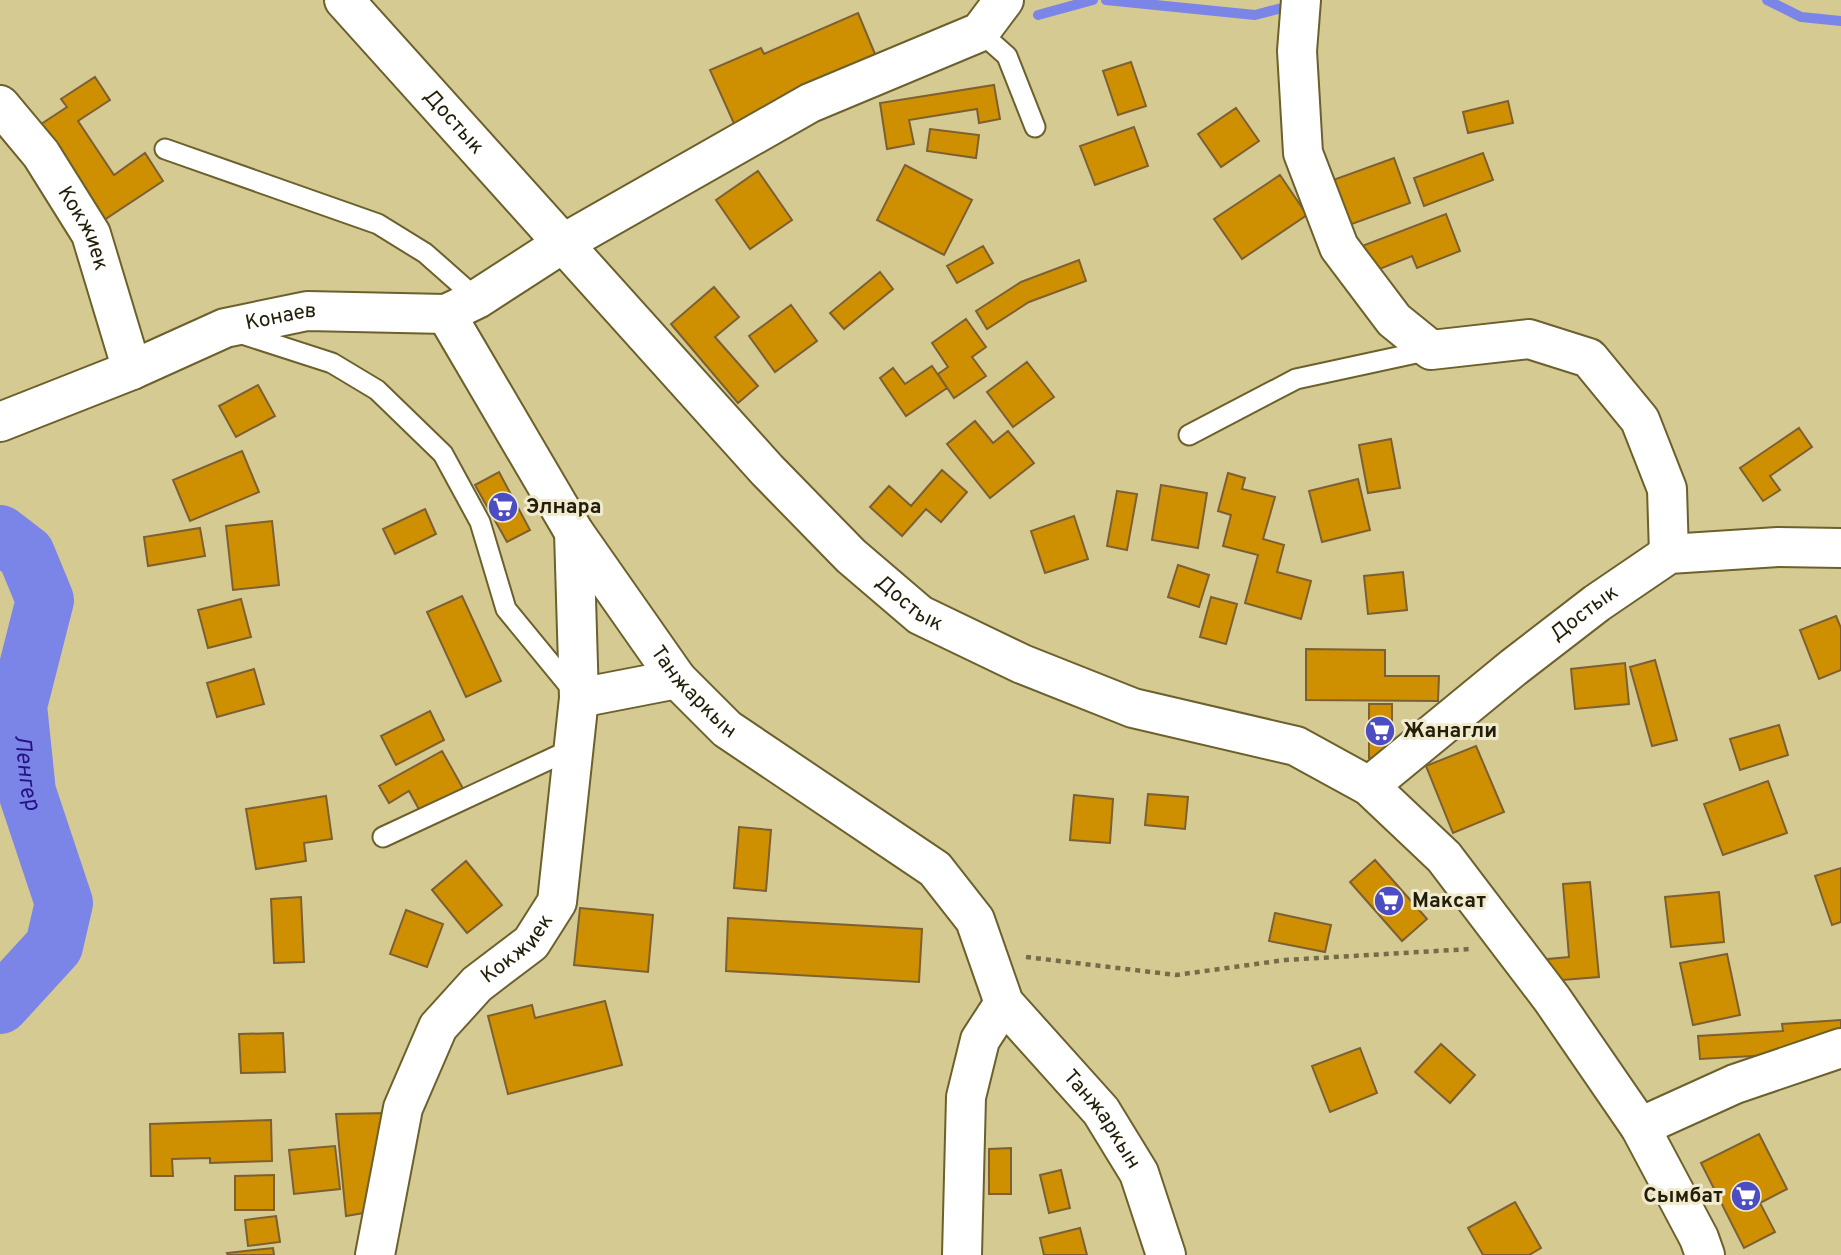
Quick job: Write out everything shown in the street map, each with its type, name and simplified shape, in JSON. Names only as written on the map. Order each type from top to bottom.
[{"type":"street","name":"Достык","points":[[344,0],[767,470],[851,556],[920,615],[1022,664],[1133,708],[1296,746],[1369,786],[1444,857],[1552,999],[1640,1127],[1699,1238],[1705,1255]]},
{"type":"street","points":[[461,307],[562,244],[810,103],[979,32],[1004,0]]},
{"type":"street","points":[[1301,0],[1297,51],[1303,153],[1339,247],[1394,320],[1431,350],[1529,339],[1590,358],[1640,420],[1667,489],[1669,554],[1778,547],[1841,548]]},
{"type":"street","name":"Кокжиек","points":[[0,105],[41,154],[91,234],[132,370]]},
{"type":"street","name":"Конаев","points":[[0,422],[132,370],[225,328],[307,311],[461,307]]},
{"type":"street","name":"Танжаркын","points":[[461,307],[574,532],[677,679],[727,729],[935,869],[975,919],[1004,1003],[1101,1111],[1139,1173],[1166,1255]]},
{"type":"street","name":"Кокжиек","points":[[375,1255],[402,1108],[438,1027],[477,984],[531,943],[557,902],[579,698],[574,532]]},
{"type":"street","name":"Достык","points":[[1369,786],[1597,603],[1669,554]]},
{"type":"street","points":[[579,698],[677,679]]},
{"type":"street","points":[[961,1255],[966,1097],[980,1040],[1004,1003]]},
{"type":"street","points":[[1640,1127],[1735,1084],[1841,1048]]},
{"type":"lane","points":[[979,32],[1007,56],[1035,127]]},
{"type":"lane","points":[[165,149],[378,224],[425,253],[461,307]]},
{"type":"lane","points":[[225,328],[332,363],[377,390],[443,454],[480,522],[506,609],[579,698]]},
{"type":"lane","points":[[1189,435],[1296,379],[1431,350]]},
{"type":"lane","points":[[383,837],[574,748]]},
{"type":"path","points":[[1024,957],[1176,975],[1285,960],[1512,946]]},
{"type":"building","points":[[858,13],[880,66],[736,128],[710,70],[761,48],[764,54]]},
{"type":"building","points":[[1131,62],[1146,106],[1118,115],[1103,71]]},
{"type":"building","points":[[95,77],[110,100],[78,121],[114,175],[145,153],[163,181],[98,224],[35,128],[67,107],[61,99]]},
{"type":"building","points":[[994,85],[1000,119],[979,123],[977,109],[909,120],[914,144],[887,149],[880,103]]},
{"type":"building","points":[[1508,101],[1513,123],[1468,133],[1463,112]]},
{"type":"building","points":[[1236,108],[1259,141],[1221,167],[1198,134]]},
{"type":"building","points":[[1134,127],[1148,166],[1095,185],[1080,146]]},
{"type":"building","points":[[930,129],[979,135],[976,158],[927,151]]},
{"type":"building","points":[[1483,153],[1493,180],[1424,206],[1414,178]]},
{"type":"building","points":[[1394,158],[1410,203],[1349,225],[1333,180]]},
{"type":"building","points":[[905,165],[972,200],[944,255],[877,220]]},
{"type":"building","points":[[758,171],[792,220],[750,249],[716,200]]},
{"type":"building","points":[[1280,175],[1307,215],[1242,259],[1214,219]]},
{"type":"building","points":[[1446,214],[1460,251],[1417,268],[1412,256],[1372,272],[1362,246]]},
{"type":"building","points":[[983,246],[993,263],[957,283],[947,266]]},
{"type":"building","points":[[1079,260],[1086,281],[1029,302],[987,329],[976,311],[1021,282]]},
{"type":"building","points":[[880,272],[893,289],[844,329],[830,313]]},
{"type":"building","points":[[714,287],[739,317],[715,337],[758,386],[738,403],[671,324]]},
{"type":"building","points":[[791,305],[817,341],[775,372],[749,336]]},
{"type":"building","points":[[966,319],[986,347],[972,357],[986,376],[954,398],[938,374],[948,367],[932,343]]},
{"type":"building","points":[[1027,362],[1054,397],[1013,427],[987,392]]},
{"type":"building","points":[[932,366],[947,388],[906,416],[880,378],[893,368],[905,384]]},
{"type":"building","points":[[258,385],[275,416],[236,437],[219,406]]},
{"type":"building","points":[[975,421],[993,443],[1008,431],[1034,463],[990,498],[947,444]]},
{"type":"building","points":[[1799,428],[1812,447],[1770,476],[1780,490],[1763,501],[1740,468]]},
{"type":"building","points":[[1391,439],[1400,488],[1368,493],[1359,445]]},
{"type":"building","points":[[242,451],[259,492],[190,521],[173,480]]},
{"type":"building","points":[[942,470],[967,492],[941,522],[926,509],[902,536],[870,507],[889,486],[911,506]]},
{"type":"building","name":"Элнара","points":[[499,472],[530,530],[507,542],[475,485]]},
{"type":"building","points":[[1228,473],[1245,478],[1242,489],[1275,497],[1263,539],[1284,545],[1277,572],[1311,581],[1301,619],[1245,603],[1258,555],[1223,546],[1231,515],[1218,511]]},
{"type":"building","points":[[1358,479],[1370,530],[1322,542],[1309,491]]},
{"type":"building","points":[[1161,485],[1207,493],[1198,548],[1152,540]]},
{"type":"building","points":[[1117,491],[1137,494],[1127,550],[1107,546]]},
{"type":"building","points":[[425,509],[436,534],[395,554],[383,529]]},
{"type":"building","points":[[1074,516],[1088,559],[1045,573],[1031,531]]},
{"type":"building","points":[[272,521],[279,585],[233,590],[226,526]]},
{"type":"building","points":[[200,528],[205,556],[148,566],[144,537]]},
{"type":"building","points":[[1178,565],[1209,575],[1199,607],[1168,597]]},
{"type":"building","points":[[1403,572],[1407,610],[1368,614],[1364,576]]},
{"type":"building","points":[[462,596],[501,681],[466,697],[427,612]]},
{"type":"building","points":[[1211,597],[1237,604],[1226,644],[1200,637]]},
{"type":"building","points":[[241,599],[251,637],[208,648],[198,610]]},
{"type":"building","points":[[1836,616],[1841,628],[1841,670],[1819,679],[1800,630]]},
{"type":"building","points":[[1306,649],[1385,650],[1385,676],[1439,676],[1438,701],[1306,700]]},
{"type":"building","points":[[1655,660],[1677,740],[1652,746],[1630,667]]},
{"type":"building","points":[[1625,663],[1629,704],[1575,709],[1571,669]]},
{"type":"building","points":[[254,669],[264,704],[217,717],[207,683]]},
{"type":"building","name":"Жанагли","points":[[1369,704],[1392,704],[1392,758],[1369,758]]},
{"type":"building","points":[[430,711],[444,740],[396,765],[381,736]]},
{"type":"building","points":[[1779,725],[1788,755],[1740,770],[1730,739]]},
{"type":"building","points":[[1476,746],[1504,812],[1453,833],[1426,766]]},
{"type":"building","points":[[442,751],[465,792],[422,815],[409,791],[389,803],[379,786]]},
{"type":"building","points":[[1768,781],[1787,833],[1723,855],[1704,804]]},
{"type":"building","points":[[1148,794],[1188,797],[1185,829],[1145,825]]},
{"type":"building","points":[[1074,795],[1113,799],[1110,843],[1070,840]]},
{"type":"building","points":[[326,796],[332,839],[304,843],[306,861],[256,869],[246,809]]},
{"type":"building","points":[[739,827],[771,830],[766,891],[734,888]]},
{"type":"building","name":"Максат","points":[[1375,860],[1427,919],[1402,941],[1350,882]]},
{"type":"building","points":[[466,861],[502,905],[467,933],[432,890]]},
{"type":"building","points":[[1841,868],[1841,922],[1832,925],[1815,876]]},
{"type":"building","points":[[1590,882],[1599,977],[1550,981],[1548,959],[1569,957],[1563,884]]},
{"type":"building","points":[[1719,892],[1724,942],[1671,947],[1665,897]]},
{"type":"building","points":[[301,897],[304,962],[274,963],[271,899]]},
{"type":"building","points":[[580,908],[653,915],[648,972],[574,965]]},
{"type":"building","points":[[406,910],[443,924],[427,967],[390,954]]},
{"type":"building","points":[[1275,913],[1331,925],[1325,952],[1269,941]]},
{"type":"building","points":[[728,918],[922,929],[919,982],[726,971]]},
{"type":"building","points":[[1727,954],[1740,1015],[1693,1025],[1680,963]]},
{"type":"building","points":[[605,1001],[622,1065],[508,1094],[488,1016],[532,1005],[535,1018]]},
{"type":"building","points":[[1841,1020],[1841,1051],[1700,1059],[1698,1036],[1783,1031],[1782,1024]]},
{"type":"building","points":[[283,1033],[285,1072],[241,1073],[239,1034]]},
{"type":"building","points":[[1441,1044],[1475,1075],[1450,1103],[1415,1072]]},
{"type":"building","points":[[1360,1048],[1377,1093],[1330,1112],[1312,1066]]},
{"type":"building","points":[[389,1113],[376,1211],[346,1216],[336,1114]]},
{"type":"building","points":[[271,1120],[272,1161],[210,1163],[210,1158],[172,1159],[173,1176],[151,1176],[150,1124]]},
{"type":"building","name":"Сымбат","points":[[1759,1134],[1787,1189],[1760,1203],[1775,1232],[1744,1248],[1701,1163]]},
{"type":"building","points":[[335,1146],[340,1189],[294,1194],[289,1150]]},
{"type":"building","points":[[1011,1148],[1011,1194],[989,1194],[989,1149]]},
{"type":"building","points":[[1061,1170],[1070,1208],[1049,1213],[1040,1175]]},
{"type":"building","points":[[274,1175],[274,1210],[235,1210],[235,1176]]},
{"type":"building","points":[[1515,1202],[1541,1248],[1529,1255],[1483,1255],[1468,1228]]},
{"type":"building","points":[[276,1216],[280,1242],[248,1246],[245,1220]]},
{"type":"building","points":[[1080,1228],[1087,1255],[1044,1255],[1040,1238]]},
{"type":"building","points":[[273,1248],[274,1255],[227,1253]]},
{"type":"waterway","points":[[1038,15],[1093,0]]},
{"type":"waterway","points":[[1106,0],[1255,15],[1293,5]]},
{"type":"waterway","points":[[1767,0],[1801,17],[1841,21]]},
{"type":"waterway","name":"Ленгер","points":[[0,534],[26,554],[45,600],[18,706],[27,792],[64,903],[54,946],[0,1005]]},
{"type":"place","name":"Элнара","points":[[503,507]]},
{"type":"place","name":"Жанагли","points":[[1380,731]]},
{"type":"place","name":"Максат","points":[[1389,901]]},
{"type":"place","name":"Сымбат","points":[[1746,1196]]}]
